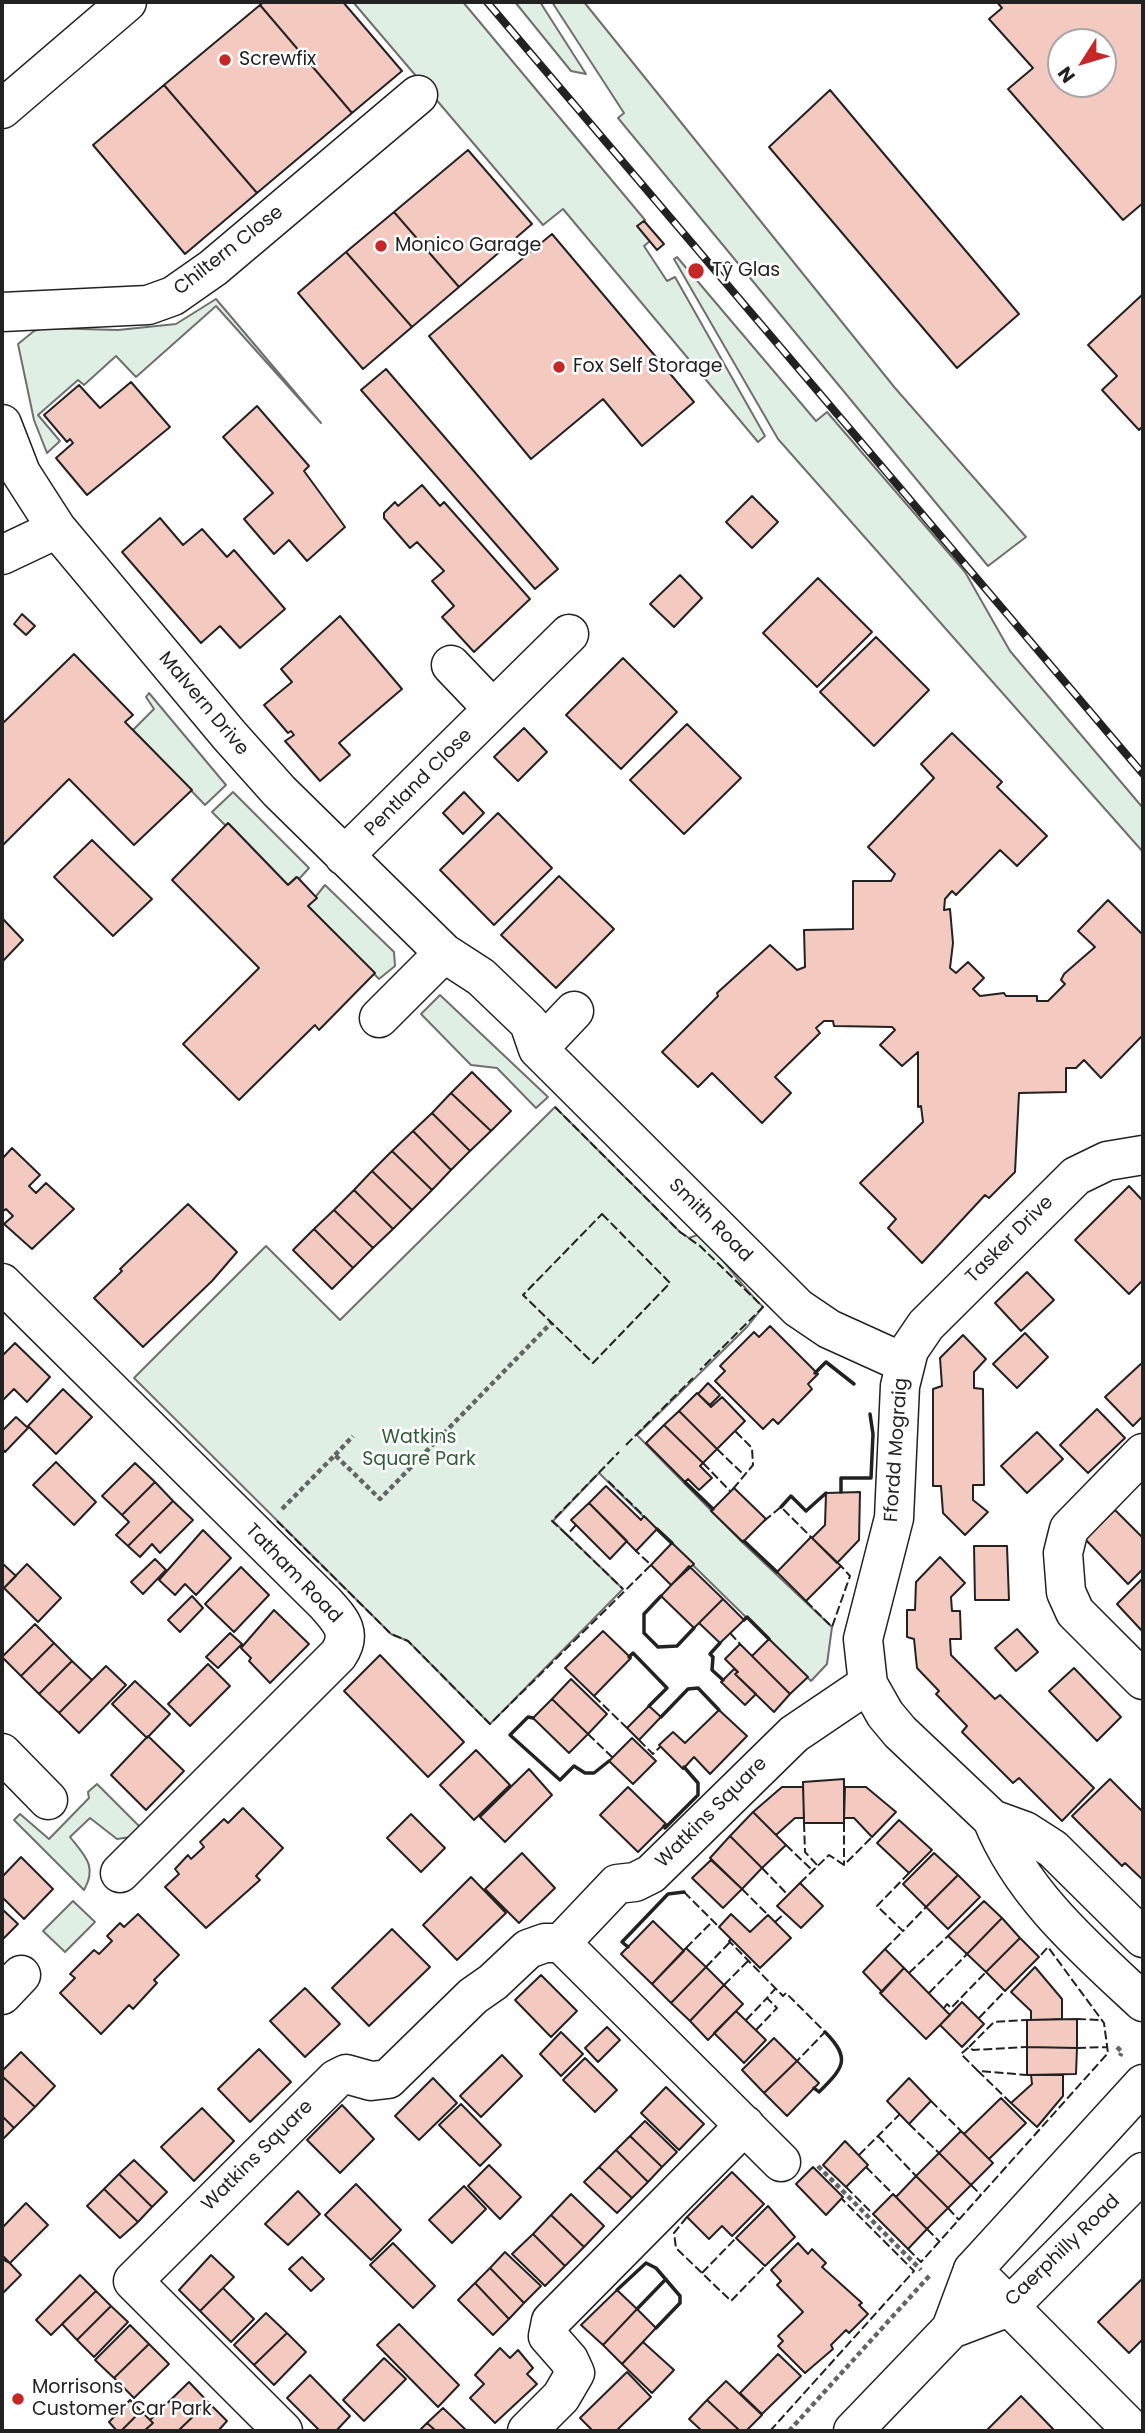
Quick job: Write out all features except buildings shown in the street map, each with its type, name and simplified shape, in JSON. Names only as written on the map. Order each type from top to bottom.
[{"type":"street","points":[[2,109],[127,2]]},
{"type":"street","name":"Chiltern Close","points":[[2,312],[148,306],[173,296],[214,268],[418,95]]},
{"type":"street","name":"Malvern Drive","points":[[2,424],[14,493],[57,529],[229,735],[344,856],[444,953]]},
{"type":"street","points":[[2,555],[57,529]]},
{"type":"street","name":"Pentland Close","points":[[344,856],[569,634]]},
{"type":"street","points":[[451,665],[493,709]]},
{"type":"street","points":[[379,1018],[444,953]]},
{"type":"street","name":"Smith Road","points":[[444,953],[466,994],[515,1041],[538,1049],[798,1308],[828,1329],[904,1363]]},
{"type":"street","points":[[538,1049],[574,1011]]},
{"type":"street","name":"Tasker Drive","points":[[904,1363],[909,1350],[926,1325],[1076,1176],[1107,1161],[1143,1155]]},
{"type":"street","name":"Tatham Road","points":[[3,1286],[325,1604],[346,1632],[346,1644],[338,1655],[120,1873]]},
{"type":"street","name":"Ffordd Mograig","points":[[904,1363],[898,1410],[894,1518],[863,1639],[868,1684],[885,1714],[900,1731],[992,1819],[1006,1853],[1035,1895],[1143,2002]]},
{"type":"street","points":[[1143,1453],[1069,1529],[1063,1553],[1066,1591],[1075,1612],[1143,1680]]},
{"type":"street","name":"Watkins Square","points":[[283,2431],[133,2281],[336,2079],[346,2074],[371,2081],[388,2079],[473,1996],[493,1982],[528,1949],[545,1943],[561,1943],[617,1885],[635,1882],[663,1864],[794,1734],[868,1684]]},
{"type":"street","points":[[2,1753],[48,1800]]},
{"type":"street","name":"Ffordd Mograig","points":[[992,1819],[1025,1830],[1053,1849],[1143,1938]]},
{"type":"street","points":[[561,1943],[745,2125],[797,2161]]},
{"type":"street","points":[[951,2329],[973,2270],[1143,2084]]},
{"type":"street","points":[[527,2431],[561,2397],[575,2373],[569,2360],[548,2336],[551,2321],[745,2125]]},
{"type":"street","name":"Caerphilly Road","points":[[853,2431],[951,2329],[1009,2307],[1143,2172]]},
{"type":"street","points":[[973,2270],[1133,2431]]},
{"type":"path","points":[[335,1455],[380,1499],[552,1322]]},
{"type":"path","points":[[279,1512],[353,1436]]},
{"type":"path","points":[[797,2161],[921,2270]]},
{"type":"green space","points":[[353,2],[463,2],[645,220],[638,226],[650,241],[644,246],[667,281],[675,277],[765,436],[758,442],[563,209],[543,225]]},
{"type":"green space","points":[[515,2],[540,2],[586,74],[571,71]]},
{"type":"green space","points":[[552,2],[584,2],[895,388],[1026,537],[988,566],[618,118],[624,113]]},
{"type":"green space","points":[[677,257],[816,421],[827,412],[965,572],[1010,651],[1143,808],[1143,852],[778,439],[674,259]]},
{"type":"green space","points":[[216,299],[321,423],[216,306],[136,377],[116,356],[84,385],[78,380],[38,415],[60,441],[47,453],[34,420],[18,344],[34,331],[44,328],[118,330],[176,324]]},
{"type":"green space","points":[[149,693],[226,785],[205,805],[133,730],[154,709],[146,697]]},
{"type":"green space","points":[[233,792],[309,868],[299,879],[296,877],[288,885],[229,824],[226,826],[212,812]]},
{"type":"green space","points":[[325,885],[394,952],[395,966],[379,979],[308,906]]},
{"type":"green space","points":[[440,995],[548,1097],[536,1108],[497,1068],[471,1065],[421,1014]]},
{"type":"green space","name":"Watkins Square Park","points":[[555,1107],[680,1232],[689,1238],[700,1234],[763,1307],[747,1327],[637,1435],[742,1542],[832,1627],[827,1664],[811,1681],[599,1473],[553,1521],[623,1589],[490,1724],[408,1641],[391,1634],[134,1378],[266,1246],[340,1320]]},
{"type":"green space","points":[[97,1784],[144,1831],[137,1836],[117,1839],[90,1818],[70,1837],[88,1861],[90,1874],[84,1890],[14,1820],[20,1814],[49,1839],[89,1798],[88,1792]]},
{"type":"green space","points":[[73,1901],[95,1922],[65,1952],[43,1931]]},
{"type":"railway","points":[[487,2],[1143,774]]},
{"type":"fence","points":[[555,1107],[680,1232],[700,1246],[763,1307],[700,1370]]},
{"type":"fence","points":[[602,1214],[670,1283],[593,1363],[523,1295],[602,1214]]},
{"type":"fence","points":[[626,1445],[693,1378]]},
{"type":"fence","points":[[733,1489],[753,1465],[752,1448],[735,1431]]},
{"type":"fence","points":[[717,1449],[744,1475]]},
{"type":"fence","points":[[567,1535],[552,1521],[619,1452]]},
{"type":"fence","points":[[703,1463],[730,1491]]},
{"type":"fence","points":[[608,1481],[644,1516]]},
{"type":"fence","points":[[764,1521],[781,1507],[811,1537]]},
{"type":"fence","points":[[277,1521],[391,1634],[408,1641],[490,1724],[651,1565],[636,1551]]},
{"type":"fence","points":[[576,1525],[567,1535],[623,1589]]},
{"type":"fence","points":[[806,1601],[832,1627],[850,1576],[841,1566]]},
{"type":"fence","points":[[730,1633],[740,1644]]},
{"type":"fence","points":[[594,1696],[627,1728]]},
{"type":"fence","points":[[588,1734],[613,1758]]},
{"type":"fence","points":[[639,1740],[653,1754],[660,1747]]},
{"type":"fence","points":[[804,1823],[805,1852],[818,1866]]},
{"type":"fence","points":[[844,1823],[844,1865]]},
{"type":"fence","points":[[800,1883],[829,1855],[844,1865],[872,1837]]},
{"type":"fence","points":[[786,1845],[813,1871]]},
{"type":"fence","points":[[762,1868],[788,1895]]},
{"type":"fence","points":[[909,1873],[877,1906],[903,1931],[926,1907]]},
{"type":"fence","points":[[742,1889],[768,1915]]},
{"type":"fence","points":[[684,1892],[719,1927]]},
{"type":"fence","points":[[775,1922],[785,1913]]},
{"type":"fence","points":[[686,1948],[713,1921]]},
{"type":"fence","points":[[885,1949],[903,1931]]},
{"type":"fence","points":[[909,1973],[948,1936]]},
{"type":"fence","points":[[731,1939],[729,1941],[783,1996],[786,1993],[825,2032],[797,2061]]},
{"type":"fence","points":[[706,1967],[730,1942]]},
{"type":"fence","points":[[908,2249],[921,2262],[1108,2053],[1104,2023],[1048,1947],[1039,1957]]},
{"type":"fence","points":[[929,1993],[967,1954]]},
{"type":"fence","points":[[724,1985],[748,1961]]},
{"type":"fence","points":[[944,2008],[947,2004],[951,2008],[986,1972]]},
{"type":"fence","points":[[756,2030],[777,2008],[767,1998],[776,1988]]},
{"type":"fence","points":[[979,2018],[1005,1991]]},
{"type":"fence","points":[[746,2020],[767,1998]]},
{"type":"fence","points":[[1077,2019],[1101,2020]]},
{"type":"fence","points":[[969,2047],[994,2022],[1027,2020]]},
{"type":"fence","points":[[978,2071],[961,2054],[969,2047],[973,2050],[1027,2047]]},
{"type":"fence","points":[[1077,2048],[1107,2047]]},
{"type":"fence","points":[[1011,2103],[978,2071],[1027,2075]]},
{"type":"fence","points":[[931,2101],[961,2131]]},
{"type":"fence","points":[[859,2155],[900,2114]]},
{"type":"fence","points":[[909,2124],[939,2153]]},
{"type":"fence","points":[[878,2136],[916,2176]]},
{"type":"fence","points":[[866,2167],[893,2194]]},
{"type":"fence","points":[[971,2185],[981,2195]]},
{"type":"fence","points":[[846,2187],[873,2214]]},
{"type":"fence","points":[[770,2431],[914,2271],[842,2199]]},
{"type":"fence","points":[[948,2208],[959,2220]]},
{"type":"fence","points":[[687,2217],[674,2233],[676,2248],[731,2301],[765,2266]]},
{"type":"fence","points":[[927,2229],[940,2242]]},
{"type":"fence","points":[[702,2273],[736,2238]]},
{"type":"wall","points":[[815,1373],[826,1362],[854,1384]]},
{"type":"wall","points":[[841,1492],[841,1478],[871,1478],[873,1434],[870,1414]]},
{"type":"wall","points":[[685,1482],[713,1509]]},
{"type":"wall","points":[[781,1507],[791,1496],[806,1511],[826,1493]]},
{"type":"wall","points":[[657,1529],[672,1543]]},
{"type":"wall","points":[[744,1541],[777,1572]]},
{"type":"wall","points":[[661,1596],[644,1614],[644,1633],[658,1647],[677,1646],[694,1628]]},
{"type":"wall","points":[[744,1620],[747,1617],[769,1639]]},
{"type":"wall","points":[[720,1643],[710,1654],[713,1657],[712,1670],[723,1680]]},
{"type":"wall","points":[[629,1657],[633,1653],[667,1688],[649,1706]]},
{"type":"wall","points":[[661,1717],[688,1689],[698,1688],[719,1710]]},
{"type":"wall","points":[[533,1718],[528,1717],[510,1735],[560,1780],[574,1766],[585,1773],[594,1773],[609,1761]]},
{"type":"wall","points":[[664,1826],[665,1828],[698,1795],[698,1783],[684,1767]]},
{"type":"wall","points":[[628,1947],[622,1942],[668,1894],[684,1892]]},
{"type":"wall","points":[[814,2088],[819,2092],[839,2070],[841,2063],[839,2049],[825,2032]]},
{"type":"wall","points":[[617,2290],[646,2263],[656,2268],[680,2296],[680,2303],[656,2328]]},
{"type":"wall","points":[[637,2309],[666,2279]]},
{"type":"place","name":"Screwfix","points":[[225,60]]},
{"type":"place","name":"Monico Garage","points":[[381,246]]},
{"type":"place","name":"Tŷ Glas","points":[[696,271]]},
{"type":"place","name":"Fox Self Storage","points":[[559,367]]},
{"type":"place","name":"Morrisons Customer Car Park","points":[[18,2399]]}]
